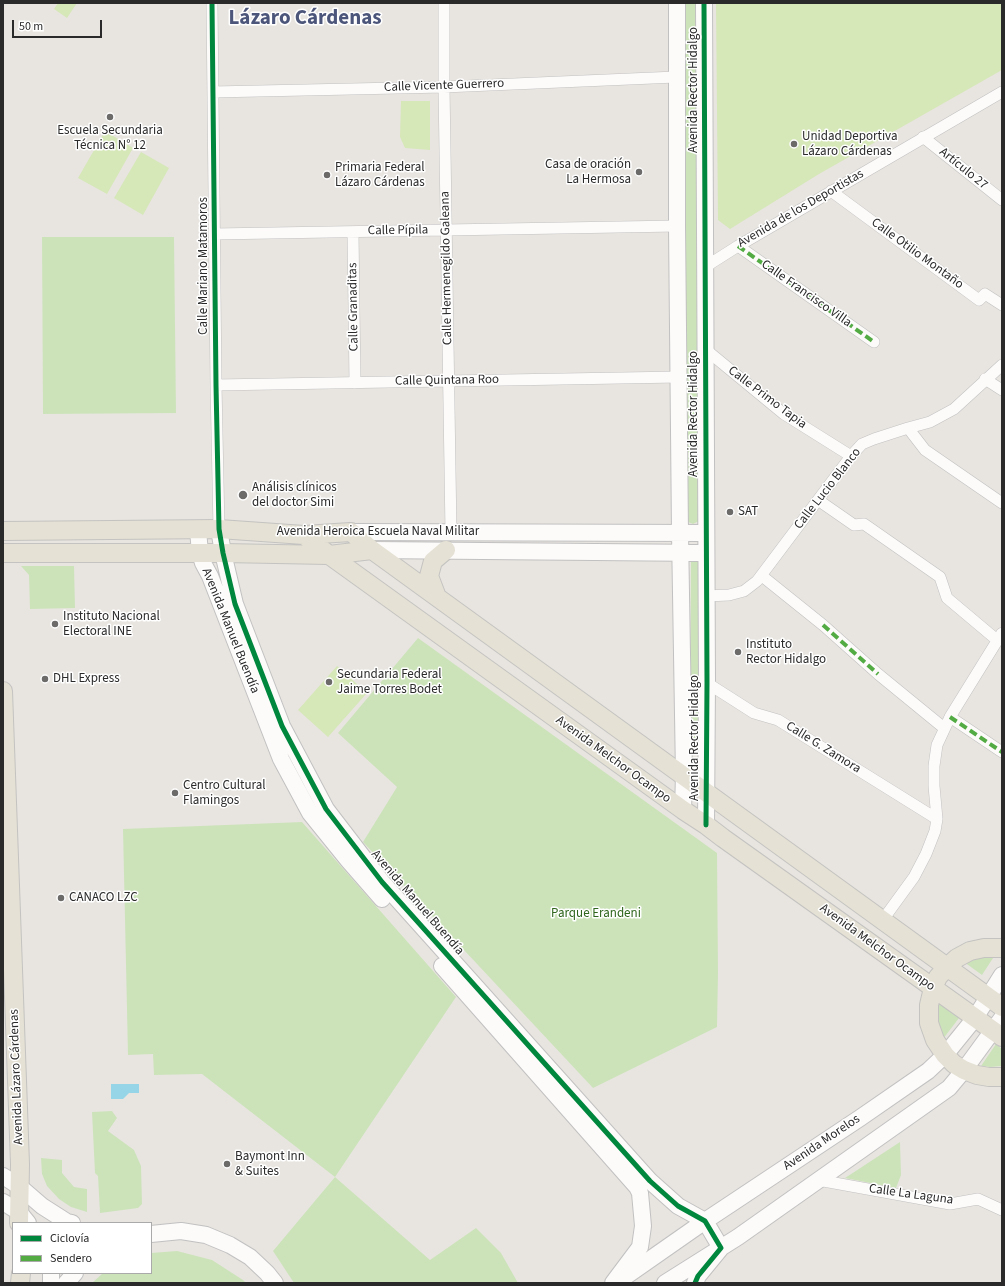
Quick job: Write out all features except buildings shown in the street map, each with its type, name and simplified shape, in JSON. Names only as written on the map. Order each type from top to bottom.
[{"type":"main road","name":"Avenida Heroica Escuela Naval Militar","points":[[3,531],[219,529],[304,535],[351,532]]},
{"type":"main road","name":"Avenida Melchor Ocampo","points":[[351,532],[372,550],[995,1002]]},
{"type":"main road","name":"Avenida Melchor Ocampo","points":[[304,535],[328,555],[975,1018],[999,1029]]},
{"type":"main road","name":"Avenida Heroica Escuela Naval Militar","points":[[3,552],[328,555],[372,550]]},
{"type":"main road","points":[[437,597],[429,576],[433,561],[446,550]]},
{"type":"main road","name":"Avenida Lázaro Cárdenas","points":[[3,691],[22,1219]]},
{"type":"main road","points":[[1002,948],[984,948],[957,958],[938,977],[933,988],[929,1005],[929,1023],[935,1040],[945,1055],[954,1064],[976,1075],[1002,1077]]},
{"type":"street","name":"Calle Mariano Matamoros","points":[[212,3],[219,529]]},
{"type":"street","name":"Calle Hermenegildo Galeana","points":[[444,3],[451,532]]},
{"type":"street","name":"Avenida Rector Hidalgo","points":[[677,3],[677,226],[684,775],[683,810]]},
{"type":"street","name":"Avenida Rector Hidalgo","points":[[704,3],[707,683],[706,825]]},
{"type":"street","name":"Calle Vicente Guerrero","points":[[213,92],[444,87],[676,77]]},
{"type":"street","name":"Avenida de los Deportistas","points":[[705,267],[738,246],[997,94]]},
{"type":"street","points":[[997,94],[1002,104]]},
{"type":"street","name":"Artículo 27","points":[[924,138],[1002,200]]},
{"type":"street","name":"Calle Otilio Montaño","points":[[831,191],[979,300],[985,294],[1002,305]]},
{"type":"street","name":"Calle Pípila","points":[[215,234],[677,226]]},
{"type":"street","name":"Calle Granaditas","points":[[353,232],[355,383]]},
{"type":"street","name":"Calle Francisco Villa","points":[[738,246],[874,342]]},
{"type":"street","name":"Calle Primo Tapia","points":[[705,349],[784,414],[851,456]]},
{"type":"street","name":"Calle Lucio Blanco","points":[[706,596],[728,595],[744,591],[762,576],[851,456],[862,444],[930,422],[954,409],[1002,365]]},
{"type":"street","name":"Calle Quintana Roo","points":[[216,385],[679,377]]},
{"type":"street","points":[[985,380],[1002,390]]},
{"type":"street","points":[[908,428],[925,450],[1002,504]]},
{"type":"street","points":[[818,500],[854,525],[864,524],[940,577],[947,598],[1000,636],[944,728],[937,745],[934,766],[935,831],[926,854],[914,877],[882,921]]},
{"type":"street","name":"Avenida Manuel Buendía","points":[[219,529],[235,604],[282,726],[326,809],[382,882],[650,1181],[678,1206],[705,1221]]},
{"type":"street","name":"Avenida Manuel Buendía","points":[[198,530],[200,553],[281,760],[310,813],[348,860],[637,1187],[640,1193],[643,1226],[640,1247],[613,1283]]},
{"type":"street","name":"Avenida Heroica Escuela Naval Militar","points":[[351,532],[706,533]]},
{"type":"street","name":"Avenida Heroica Escuela Naval Militar","points":[[372,550],[706,553]]},
{"type":"street","points":[[762,576],[944,728]]},
{"type":"street","name":"Calle G. Zamora","points":[[707,683],[754,713],[778,720],[936,819]]},
{"type":"street","points":[[950,717],[1002,752]]},
{"type":"street","name":"Avenida Morelos","points":[[616,1283],[705,1221],[928,1071],[945,1055],[975,1018],[995,1002],[1002,975]]},
{"type":"street","name":"Avenida Morelos","points":[[665,1283],[721,1248],[949,1088],[999,1029]]},
{"type":"street","points":[[3,1176],[20,1187],[42,1206],[67,1222]]},
{"type":"street","name":"Calle La Laguna","points":[[818,1180],[950,1204],[978,1199],[1002,1210]]},
{"type":"street","points":[[3,1202],[22,1219]]},
{"type":"street","points":[[695,1283],[698,1276],[721,1248],[705,1221]]},
{"type":"street","points":[[152,1234],[181,1231],[206,1235],[230,1245],[250,1258],[267,1273],[275,1283]]},
{"type":"street","points":[[66,1283],[74,1274]]},
{"type":"green space","points":[[58,3],[77,3],[67,18],[54,9]]},
{"type":"green space","points":[[684,3],[698,3],[699,521],[693,524],[686,521]]},
{"type":"green space","name":"Unidad Deportiva Lázaro Cárdenas","points":[[716,3],[1002,3],[1002,70],[819,174],[730,229],[718,220]]},
{"type":"green space","points":[[401,101],[430,101],[430,150],[405,148],[400,137]]},
{"type":"green space","points":[[105,131],[133,148],[107,194],[78,178]]},
{"type":"green space","points":[[141,152],[169,168],[143,215],[114,198]]},
{"type":"green space","points":[[42,237],[174,237],[176,413],[43,414]]},
{"type":"green space","points":[[700,559],[699,754],[694,755],[690,751],[691,561]]},
{"type":"green space","points":[[21,566],[74,566],[75,608],[30,609],[29,575]]},
{"type":"green space","name":"Parque Erandeni","points":[[418,638],[717,853],[717,1027],[593,1088],[363,842],[397,787],[338,733]]},
{"type":"green space","points":[[337,666],[367,693],[328,737],[298,710]]},
{"type":"green space","points":[[302,822],[456,997],[335,1177],[202,1074],[154,1075],[153,1054],[128,1055],[123,829]]},
{"type":"green space","points":[[995,955],[982,975],[964,962],[972,959]]},
{"type":"green space","points":[[936,1001],[959,1018],[943,1039],[936,1021]]},
{"type":"green space","points":[[996,1044],[1002,1049],[1002,1066],[981,1066]]},
{"type":"green space","points":[[112,1111],[117,1118],[108,1131],[134,1150],[141,1166],[142,1204],[138,1208],[100,1213],[98,1176],[95,1173],[92,1112]]},
{"type":"green space","points":[[900,1142],[901,1175],[896,1188],[845,1178]]},
{"type":"green space","points":[[41,1158],[62,1160],[62,1173],[74,1187],[87,1189],[87,1212],[71,1207],[59,1199],[47,1186],[42,1174]]},
{"type":"green space","points":[[335,1177],[430,1260],[476,1228],[501,1253],[518,1283],[294,1283],[273,1251]]},
{"type":"green space","points":[[177,1251],[212,1260],[246,1283],[92,1283],[102,1274],[152,1274],[152,1253]]},
{"type":"water","points":[[111,1084],[139,1084],[139,1093],[129,1093],[123,1099],[111,1099]]},
{"type":"marked path","points":[[738,246],[874,342]]},
{"type":"marked path","points":[[823,625],[878,674]]},
{"type":"marked path","points":[[950,717],[1002,752]]},
{"type":"cycle path","points":[[212,3],[219,529],[235,604],[282,726],[326,809],[382,882],[650,1181],[678,1206],[705,1221],[721,1248],[698,1276],[695,1283]]},
{"type":"cycle path","points":[[704,3],[707,683],[706,825]]},
{"type":"place","name":"Escuela Secundaria Técnica N° 12","points":[[110,117]]},
{"type":"place","name":"Unidad Deportiva Lázaro Cárdenas","points":[[794,144]]},
{"type":"place","name":"Casa de oración La Hermosa","points":[[639,172]]},
{"type":"place","name":"Primaria Federal Lázaro Cárdenas","points":[[327,175]]},
{"type":"place","name":"Análisis clínicos del doctor Simi","points":[[243,495]]},
{"type":"place","name":"SAT","points":[[730,512]]},
{"type":"place","name":"Instituto Nacional Electoral INE","points":[[55,624]]},
{"type":"place","name":"Instituto Rector Hidalgo","points":[[738,652]]},
{"type":"place","name":"DHL Express","points":[[45,679]]},
{"type":"place","name":"Secundaria Federal Jaime Torres Bodet","points":[[329,682]]},
{"type":"place","name":"Centro Cultural Flamingos","points":[[175,793]]},
{"type":"place","name":"CANACO LZC","points":[[61,898]]},
{"type":"place","name":"Baymont Inn & Suites","points":[[227,1164]]},
{"type":"district","name":"Lázaro Cárdenas","points":[[305,19]]}]
